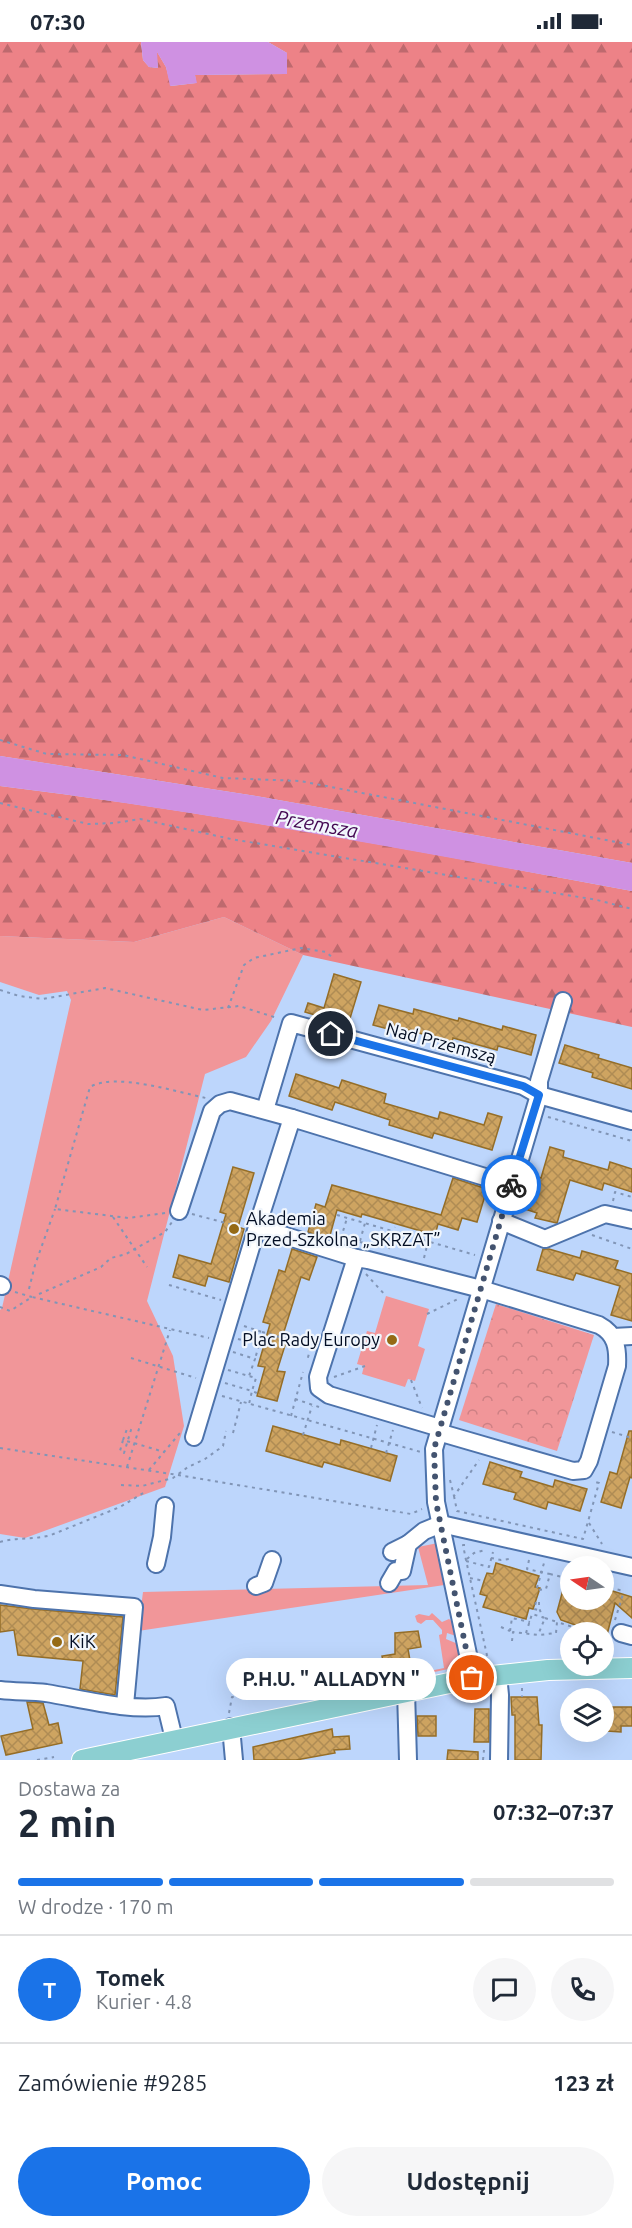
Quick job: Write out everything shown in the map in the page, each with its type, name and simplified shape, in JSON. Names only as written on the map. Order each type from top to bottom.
[{"type":"main road","points":[[82,1760],[174,1739],[230,1723],[472,1678],[494,1670],[632,1668]]},
{"type":"street","points":[[472,1678],[436,1502],[434,1449],[436,1428],[481,1289],[534,1112],[539,1095],[539,1081],[562,1001]]},
{"type":"street","points":[[265,1110],[291,1023]]},
{"type":"street","name":"Nad Przemszą","points":[[291,1023],[523,1086],[539,1095],[632,1120]]},
{"type":"street","points":[[179,1211],[212,1111],[220,1104],[230,1101],[511,1185]]},
{"type":"street","points":[[187,1434],[216,1366],[256,1229],[292,1118]]},
{"type":"street","points":[[501,1221],[545,1239],[605,1214],[632,1220]]},
{"type":"street","points":[[256,1229],[337,1252],[355,1260],[368,1260],[481,1289],[599,1325],[613,1337],[618,1352],[617,1366],[589,1461],[584,1470],[573,1471],[329,1395],[319,1388],[318,1377],[355,1260]]},
{"type":"street","points":[[613,1337],[632,1336]]},
{"type":"street","points":[[156,1564],[165,1506]]},
{"type":"street","points":[[392,1552],[408,1544],[424,1531],[441,1524],[632,1567]]},
{"type":"street","points":[[389,1583],[396,1571],[402,1571],[408,1544]]},
{"type":"street","points":[[256,1586],[264,1583],[272,1560]]},
{"type":"street","points":[[0,1594],[134,1607],[125,1705]]},
{"type":"street","points":[[494,1670],[500,1695],[499,1760]]},
{"type":"street","points":[[0,1690],[44,1693],[82,1701],[166,1706],[174,1739]]},
{"type":"street","points":[[406,1691],[408,1760]]},
{"type":"street","points":[[230,1723],[234,1760]]},
{"type":"path","points":[[0,740],[47,753],[123,755],[223,778],[300,781],[632,845]]},
{"type":"path","points":[[0,803],[21,806],[88,824],[140,819],[231,839],[575,896],[632,909]]},
{"type":"path","points":[[228,1008],[243,965],[254,958],[301,948],[326,952],[333,958]]},
{"type":"path","points":[[0,990],[19,996],[43,999],[105,988],[203,1010],[239,1006],[291,1023]]},
{"type":"path","points":[[29,1289],[90,1087],[99,1082],[124,1081],[214,1100]]},
{"type":"path","points":[[534,1112],[632,1141]]},
{"type":"path","points":[[609,1215],[615,1192],[632,1197]]},
{"type":"path","points":[[55,1209],[128,1218],[179,1211],[256,1229]]},
{"type":"path","points":[[39,1294],[101,1267],[111,1258],[126,1254],[165,1232],[179,1211]]},
{"type":"path","points":[[337,1215],[490,1259]]},
{"type":"path","points":[[113,1216],[147,1267]]},
{"type":"path","points":[[337,1252],[347,1218]]},
{"type":"path","points":[[365,1223],[355,1260],[386,1296]]},
{"type":"path","points":[[389,1249],[394,1227]]},
{"type":"path","points":[[571,1228],[632,1249]]},
{"type":"path","points":[[606,1234],[608,1241]]},
{"type":"path","points":[[424,1258],[429,1242]]},
{"type":"path","points":[[169,1285],[234,1303]]},
{"type":"path","points":[[6,1288],[32,1297],[171,1329],[225,1336],[259,1345]]},
{"type":"path","points":[[427,1314],[481,1289]]},
{"type":"path","points":[[0,1307],[10,1311],[32,1297]]},
{"type":"path","points":[[127,1467],[171,1329]]},
{"type":"path","points":[[225,1336],[262,1332],[311,1346],[291,1416]]},
{"type":"path","points":[[249,1376],[262,1332]]},
{"type":"path","points":[[225,1336],[255,1359]]},
{"type":"path","points":[[216,1366],[256,1378],[252,1392],[257,1393]]},
{"type":"path","points":[[411,1380],[436,1428]]},
{"type":"path","points":[[296,1399],[322,1408]]},
{"type":"path","points":[[233,1434],[242,1402]]},
{"type":"path","points":[[368,1422],[394,1430],[386,1453]]},
{"type":"path","points":[[371,1448],[377,1425]]},
{"type":"path","points":[[127,1429],[131,1430],[124,1453],[120,1452],[123,1440],[127,1429]]},
{"type":"path","points":[[599,1429],[632,1438]]},
{"type":"path","points":[[121,1485],[152,1484],[178,1474],[219,1449],[226,1431]]},
{"type":"path","points":[[149,1470],[164,1452],[187,1434]]},
{"type":"path","points":[[123,1440],[164,1452]]},
{"type":"path","points":[[0,1448],[178,1474],[411,1514],[436,1502]]},
{"type":"path","points":[[0,1542],[51,1535],[120,1507],[145,1492]]},
{"type":"path","points":[[588,1522],[602,1544]]},
{"type":"path","points":[[494,1670],[463,1545],[519,1557]]},
{"type":"path","points":[[466,1560],[474,1553],[485,1550]]},
{"type":"path","points":[[466,1560],[489,1567],[493,1552]]},
{"type":"path","points":[[491,1558],[501,1560],[509,1558],[510,1555]]},
{"type":"path","points":[[552,1565],[529,1560],[527,1569],[560,1577]]},
{"type":"path","points":[[544,1563],[538,1589],[546,1589],[550,1574]]},
{"type":"path","points":[[470,1578],[484,1581]]},
{"type":"path","points":[[614,1589],[624,1591]]},
{"type":"path","points":[[537,1602],[544,1618]]},
{"type":"path","points":[[526,1634],[532,1614],[531,1608]]},
{"type":"path","points":[[532,1614],[560,1623]]},
{"type":"path","points":[[512,1641],[512,1618],[530,1622]]},
{"type":"path","points":[[537,1635],[544,1618]]},
{"type":"path","points":[[501,1627],[537,1635],[556,1633],[557,1622]]},
{"type":"path","points":[[522,1687],[522,1697]]},
{"type":"path","points":[[230,1723],[232,1697],[293,1699]]},
{"type":"path","points":[[37,1760],[54,1757]]},
{"type":"green space","points":[[0,42],[141,42],[143,60],[149,67],[158,68],[156,50],[166,67],[171,86],[196,83],[195,75],[287,74],[287,53],[268,42],[632,42],[632,863],[256,796],[0,756]]},
{"type":"green space","points":[[0,786],[238,820],[632,891],[632,1027],[303,955],[224,917],[134,942],[0,936]]},
{"type":"green space","points":[[224,917],[303,955],[271,1021],[246,1057],[205,1074],[147,1301],[173,1356],[184,1426],[165,1487],[25,1538],[0,1534],[0,1310],[71,1000],[67,991],[39,995],[0,982],[0,936],[134,942]]},
{"type":"green space","name":"Plac Rady Europy","points":[[386,1296],[429,1309],[418,1346],[425,1349],[415,1381],[408,1379],[405,1387],[362,1374],[364,1366],[357,1364],[367,1331],[375,1333]]},
{"type":"green space","points":[[496,1304],[594,1335],[557,1451],[459,1420]]},
{"type":"green space","points":[[438,1543],[451,1584],[138,1631],[143,1592],[428,1585],[418,1547]]},
{"type":"green space","points":[[432,1613],[442,1622],[449,1619],[454,1623],[456,1636],[447,1633],[446,1639],[458,1644],[458,1667],[387,1682],[386,1680],[444,1668],[439,1635],[442,1634],[442,1630],[433,1620],[426,1620],[421,1624],[417,1622],[415,1616],[419,1614],[429,1616]]},
{"type":"water","points":[[141,42],[268,42],[287,53],[287,74],[195,75],[197,83],[170,86],[166,67],[157,52],[158,68],[149,67],[143,60]]},
{"type":"water","name":"Przemsza","points":[[0,756],[256,796],[632,863],[632,891],[238,821],[0,786]]},
{"type":"building","points":[[334,974],[361,982],[348,1025],[305,1012],[308,1003],[324,1008]]},
{"type":"building","points":[[379,1005],[413,1014],[414,1009],[458,1021],[459,1018],[502,1030],[503,1026],[536,1035],[531,1055],[498,1046],[497,1050],[453,1038],[452,1042],[408,1030],[407,1034],[373,1025]]},
{"type":"building","points":[[565,1045],[632,1068],[632,1089],[592,1077],[593,1073],[559,1063]]},
{"type":"building","points":[[296,1074],[339,1088],[342,1080],[386,1094],[384,1103],[438,1119],[440,1112],[484,1125],[488,1113],[502,1117],[492,1150],[434,1133],[432,1138],[389,1125],[390,1120],[335,1102],[332,1110],[289,1096]]},
{"type":"building","points":[[550,1147],[564,1151],[563,1157],[608,1170],[610,1162],[632,1169],[632,1192],[604,1183],[602,1190],[570,1180],[557,1223],[535,1218],[537,1213],[522,1208],[531,1175],[541,1178]]},
{"type":"building","points":[[233,1167],[254,1173],[238,1227],[244,1229],[229,1282],[208,1276],[205,1286],[173,1277],[179,1255],[211,1264],[226,1214],[220,1212]]},
{"type":"building","points":[[453,1178],[487,1189],[477,1222],[462,1218],[458,1230],[438,1224],[435,1235],[362,1214],[361,1217],[337,1210],[329,1239],[308,1232],[316,1204],[325,1207],[332,1185],[441,1215]]},
{"type":"building","points":[[292,1249],[317,1257],[309,1280],[301,1277],[282,1338],[287,1339],[277,1371],[285,1372],[277,1401],[257,1396],[265,1367],[258,1366],[270,1324],[263,1322],[279,1270],[285,1272]]},
{"type":"building","points":[[543,1249],[580,1258],[582,1251],[618,1261],[615,1269],[632,1274],[632,1321],[611,1315],[620,1286],[576,1273],[573,1280],[537,1270]]},
{"type":"building","points":[[273,1426],[340,1445],[341,1440],[397,1456],[390,1481],[324,1462],[322,1467],[266,1451]]},
{"type":"building","points":[[629,1431],[632,1431],[632,1478],[630,1477],[621,1508],[601,1502],[610,1472],[617,1474]]},
{"type":"building","points":[[490,1462],[522,1472],[520,1477],[553,1487],[555,1480],[587,1489],[580,1511],[548,1502],[546,1509],[514,1499],[516,1493],[483,1484]]},
{"type":"building","points":[[496,1563],[539,1576],[535,1587],[540,1588],[533,1609],[529,1608],[526,1619],[483,1607],[487,1596],[480,1594],[487,1573],[493,1574]]},
{"type":"building","points":[[614,1591],[632,1597],[632,1618],[615,1603],[614,1607]]},
{"type":"building","points":[[560,1601],[560,1610],[613,1610],[610,1622],[567,1622],[561,1620],[557,1612]]},
{"type":"building","points":[[0,1605],[123,1617],[115,1695],[80,1689],[83,1661],[18,1655],[14,1630],[0,1632]]},
{"type":"building","points":[[418,1631],[421,1647],[408,1649],[412,1672],[386,1677],[382,1656],[395,1654],[395,1633]]},
{"type":"building","points":[[234,1667],[270,1669],[270,1688],[233,1688]]},
{"type":"building","points":[[511,1697],[537,1697],[539,1725],[542,1725],[541,1760],[515,1760],[515,1715],[512,1715]]},
{"type":"building","points":[[27,1702],[43,1703],[49,1725],[58,1723],[62,1743],[6,1755],[1,1736],[33,1729]]},
{"type":"building","points":[[614,1707],[632,1707],[632,1726],[621,1726],[621,1732],[614,1732]]},
{"type":"building","points":[[475,1709],[489,1709],[489,1742],[474,1742]]},
{"type":"building","points":[[417,1716],[436,1716],[436,1736],[418,1736]]},
{"type":"building","points":[[332,1729],[333,1737],[349,1736],[350,1749],[334,1750],[335,1753],[296,1760],[254,1760],[253,1747]]},
{"type":"building","points":[[448,1750],[478,1752],[478,1760],[447,1760]]},
{"type":"way so far","points":[[472,1678],[436,1502],[434,1449],[511,1185]]},
{"type":"place","name":"Akademia Przed-Szkolna „SKRZAT”","points":[[234,1229]]},
{"type":"place","name":"Plac Rady Europy","points":[[392,1340]]},
{"type":"place","name":"KiK","points":[[57,1642]]},
{"type":"place","name":"P.H.U. \" ALLADYN \"","points":[[472,1678]]},
{"type":"route","points":[[331,1034],[523,1086],[539,1095],[511,1185]]}]
